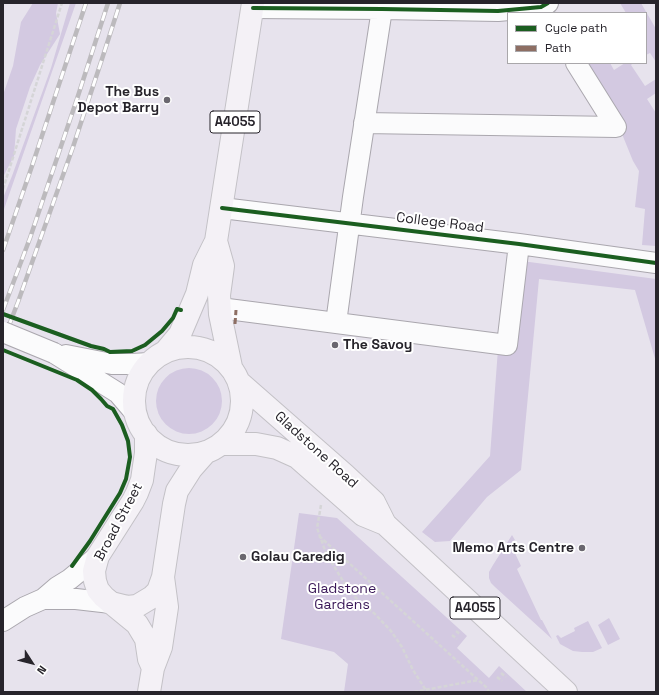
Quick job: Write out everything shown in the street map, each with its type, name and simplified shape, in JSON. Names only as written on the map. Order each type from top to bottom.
[{"type":"main road","name":"A4055","points":[[158,357],[180,334],[197,294],[204,265],[216,241],[253,6]]},
{"type":"main road","name":"A4055","points":[[216,241],[223,266],[219,295],[220,314],[235,374]]},
{"type":"main road","points":[[183,347],[202,348],[218,355],[235,374],[243,399],[241,416],[233,432],[214,448],[189,456],[172,453],[155,444],[143,431],[136,414],[134,395],[139,378],[158,357],[183,347]]},
{"type":"main road","name":"Gladstone Road","points":[[235,374],[374,502],[385,524],[566,692]]},
{"type":"main road","name":"Broad Street","points":[[146,434],[146,453],[142,480],[137,493],[98,556],[94,571],[98,590],[104,597],[137,624],[146,639],[149,659],[153,668]]},
{"type":"main road","name":"Gladstone Road","points":[[214,448],[256,444],[278,448],[297,457],[363,515],[385,524]]},
{"type":"main road","name":"Broad Street","points":[[111,603],[127,607],[137,606],[152,597],[158,591],[163,577],[177,491],[191,469],[214,448]]},
{"type":"main road","name":"Broad Street","points":[[149,692],[153,668],[161,647],[167,608],[163,577]]},
{"type":"street","points":[[253,6],[384,7],[498,11],[549,6]]},
{"type":"street","points":[[336,323],[364,123],[384,7]]},
{"type":"street","points":[[364,123],[616,127],[577,64]]},
{"type":"street","name":"College Road","points":[[222,208],[519,244],[656,263]]},
{"type":"street","points":[[220,308],[507,345],[519,244]]},
{"type":"street","points":[[3,332],[84,365],[118,393],[136,414]]},
{"type":"street","points":[[84,365],[131,364],[158,357]]},
{"type":"street","points":[[3,621],[43,598],[98,556]]},
{"type":"street","points":[[43,598],[76,599],[111,603]]},
{"type":"path","points":[[3,190],[62,3]]},
{"type":"path","points":[[322,499],[317,528],[326,553],[343,581],[355,597],[375,614],[391,631],[402,647],[413,670],[426,691]]},
{"type":"path","points":[[319,536],[479,680],[489,692]]},
{"type":"path","points":[[456,631],[460,634]]},
{"type":"path","points":[[452,635],[457,639]]},
{"type":"path","points":[[501,673],[506,677]]},
{"type":"path","points":[[497,677],[502,681]]},
{"type":"path","points":[[414,692],[479,680]]},
{"type":"green space","points":[[33,3],[58,3],[56,13],[60,34],[40,65],[30,87],[16,129],[14,156],[3,177],[3,95],[13,66],[21,22]]},
{"type":"green space","points":[[70,3],[76,3],[3,212],[3,198],[51,68]]},
{"type":"green space","points":[[620,3],[641,3],[646,12],[625,12]]},
{"type":"green space","points":[[647,13],[656,29],[656,62],[650,53],[647,54]]},
{"type":"green space","points":[[580,64],[611,64],[614,70],[623,64],[632,64],[631,65],[645,86],[656,79],[656,93],[647,99],[656,113],[656,246],[642,245],[645,209],[635,207],[639,171],[633,161],[622,134]]},
{"type":"green space","points":[[522,261],[656,279],[656,362],[635,290],[539,279],[521,470],[487,497],[450,541],[435,542],[422,532],[490,456],[498,349]]},
{"type":"green space","points":[[182,368],[196,368],[208,373],[217,382],[222,394],[220,414],[213,425],[196,434],[182,434],[170,429],[161,420],[156,408],[156,394],[161,382],[170,373]]},
{"type":"green space","name":"Gladstone Gardens","points":[[299,513],[337,518],[467,636],[457,648],[489,678],[499,666],[527,692],[344,692],[348,664],[334,652],[281,639]]},
{"type":"green space","points":[[512,535],[515,540],[513,541],[516,547],[513,549],[521,566],[517,569],[541,620],[552,639],[495,587],[489,578],[489,572]]},
{"type":"green space","points":[[609,618],[620,639],[608,645],[598,625]]},
{"type":"green space","points":[[588,621],[602,648],[593,652],[582,652],[573,651],[560,644],[556,636],[558,635],[561,638],[575,631],[574,628]]},
{"type":"railway","points":[[3,250],[86,3]]},
{"type":"railway","points":[[3,310],[30,238],[108,3]]},
{"type":"railway","points":[[3,341],[73,147],[120,3]]},
{"type":"marked path","points":[[235,324],[236,310]]},
{"type":"cycle path","points":[[253,8],[498,11],[541,7],[548,3]]},
{"type":"cycle path","points":[[222,208],[519,244],[656,263]]},
{"type":"cycle path","points":[[3,314],[110,352],[132,351],[145,345],[162,331],[173,318],[177,309],[181,310]]},
{"type":"cycle path","points":[[3,350],[77,380],[92,390],[107,406],[113,409],[122,425],[128,441],[130,457],[126,479],[120,493],[90,541],[72,566]]},
{"type":"place","name":"The Bus Depot Barry","points":[[167,100]]},
{"type":"place","name":"The Savoy","points":[[335,345]]},
{"type":"place","name":"Memo Arts Centre","points":[[582,548]]},
{"type":"place","name":"Golau Caredig","points":[[243,557]]}]
